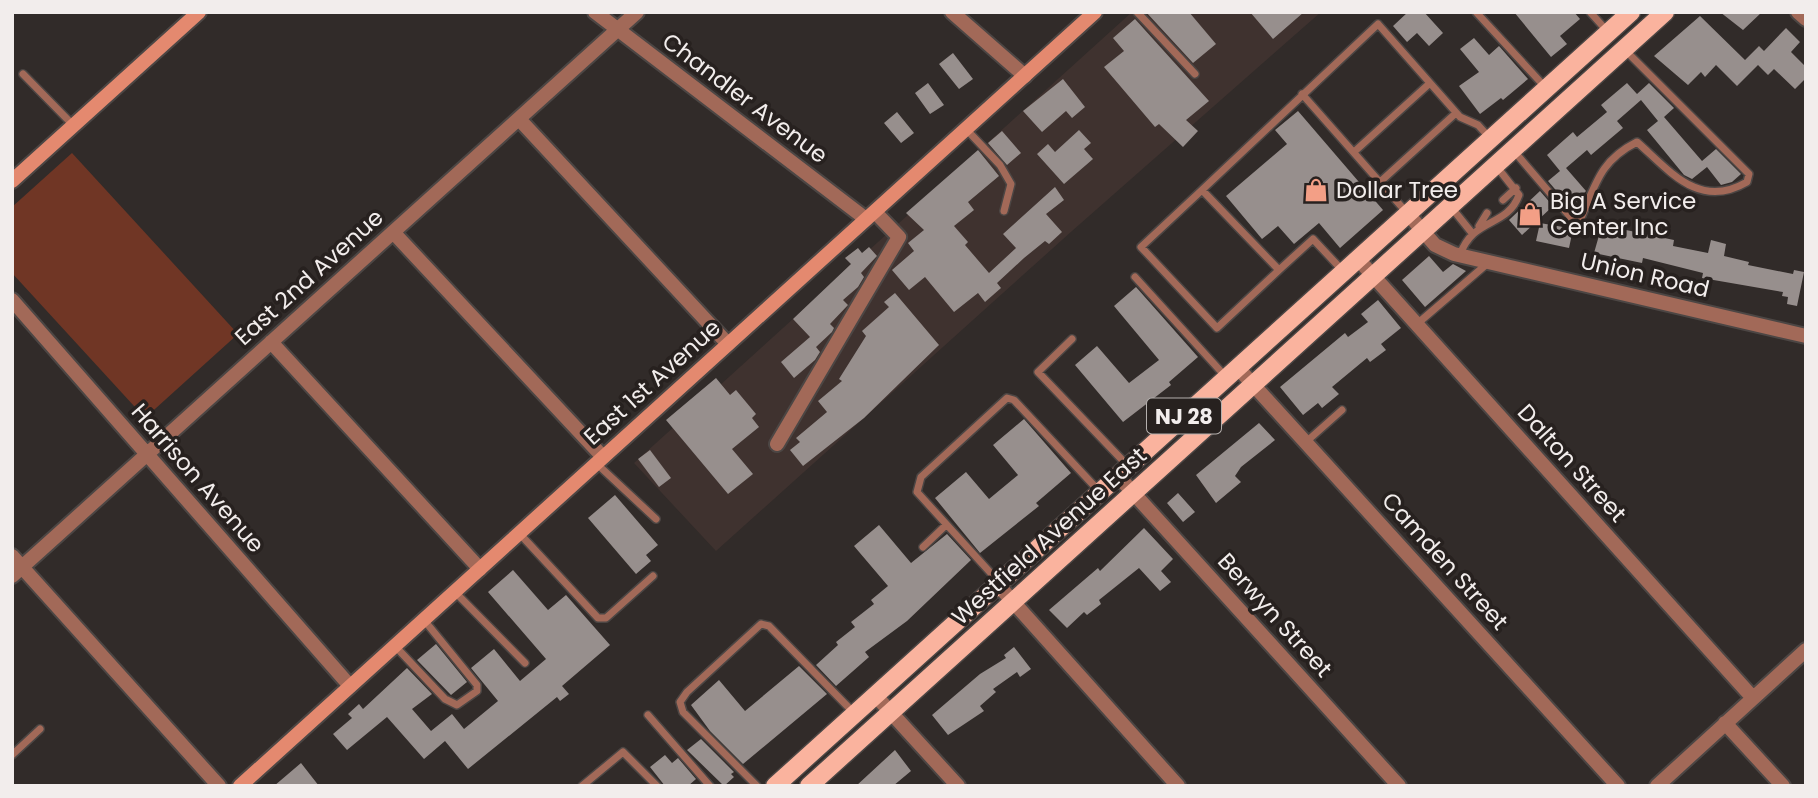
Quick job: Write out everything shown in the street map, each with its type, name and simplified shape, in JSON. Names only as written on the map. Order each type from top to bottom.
[{"type":"main road","name":"Westfield Avenue East","points":[[775,786],[1631,12]]},
{"type":"main road","name":"Westfield Avenue East","points":[[809,786],[1451,207],[1624,49],[1655,16]]},
{"type":"street","points":[[12,181],[199,12]]},
{"type":"street","name":"Chandler Avenue","points":[[596,12],[899,237],[777,444]]},
{"type":"street","name":"East 2nd Avenue","points":[[16,567],[147,454],[637,12]]},
{"type":"street","points":[[952,12],[1025,76]]},
{"type":"street","name":"East 1st Avenue","points":[[240,786],[1096,12]]},
{"type":"street","points":[[1798,12],[1806,19]]},
{"type":"street","points":[[519,119],[728,344]]},
{"type":"street","name":"Union Road","points":[[1408,214],[1440,249],[1806,336]]},
{"type":"street","points":[[393,232],[600,460]]},
{"type":"street","name":"Dalton Street","points":[[1358,259],[1752,698]]},
{"type":"street","name":"Harrison Avenue","points":[[12,300],[350,686]]},
{"type":"street","points":[[271,342],[480,569]]},
{"type":"street","name":"Camden Street","points":[[1232,373],[1253,385],[1618,786]]},
{"type":"street","name":"Berwyn Street","points":[[1123,471],[1133,493],[1399,786]]},
{"type":"street","points":[[16,567],[219,786]]},
{"type":"street","points":[[999,584],[1178,786]]},
{"type":"street","points":[[1657,786],[1806,650]]},
{"type":"street","points":[[875,695],[958,786]]},
{"type":"street","points":[[1725,723],[1783,786]]},
{"type":"lane","points":[[1137,12],[1195,74]]},
{"type":"lane","points":[[1476,12],[1546,89]]},
{"type":"lane","points":[[1590,12],[1609,32]]},
{"type":"lane","points":[[1344,271],[1313,239],[1217,328],[1141,247],[1378,24],[1456,113],[1478,125],[1490,139]]},
{"type":"lane","points":[[1513,150],[1573,220],[1581,218],[1602,168],[1618,151],[1637,142],[1684,185],[1725,192],[1747,182],[1749,174],[1726,148],[1624,49]]},
{"type":"lane","points":[[23,74],[74,126]]},
{"type":"lane","points":[[1354,152],[1430,83]]},
{"type":"lane","points":[[1302,94],[1408,214]]},
{"type":"lane","points":[[1380,182],[1456,113]]},
{"type":"lane","points":[[966,129],[1000,165],[1011,184],[1004,211]]},
{"type":"lane","points":[[1479,227],[1496,222],[1516,204],[1519,195],[1496,166]]},
{"type":"lane","points":[[1503,200],[1516,188]]},
{"type":"lane","points":[[1202,190],[1279,270]]},
{"type":"lane","points":[[1451,207],[1472,233]]},
{"type":"lane","points":[[1460,255],[1465,240],[1479,227],[1487,213]]},
{"type":"lane","points":[[1417,324],[1489,262]]},
{"type":"lane","points":[[1135,277],[1232,373]]},
{"type":"lane","points":[[1072,339],[1038,372],[1123,471]]},
{"type":"lane","points":[[999,584],[916,492],[918,481],[1007,398],[1014,400],[1100,492]]},
{"type":"lane","points":[[1306,442],[1342,410]]},
{"type":"lane","points":[[600,460],[656,519]]},
{"type":"lane","points":[[923,547],[946,525]]},
{"type":"lane","points":[[519,533],[598,618],[606,618],[653,576]]},
{"type":"lane","points":[[455,592],[525,663]]},
{"type":"lane","points":[[394,646],[445,699],[457,705],[478,691],[468,672],[424,620]]},
{"type":"lane","points":[[757,786],[734,766],[683,712],[680,702],[687,692],[761,624],[769,625],[855,713]]},
{"type":"lane","points":[[648,715],[710,786]]},
{"type":"lane","points":[[12,755],[40,729]]},
{"type":"lane","points":[[582,786],[623,752],[657,786]]},
{"type":"shaded area","points":[[1132,12],[1321,12],[1072,231],[716,551],[634,463]]},
{"type":"shaded area","points":[[72,153],[238,334],[145,418],[12,273],[12,207]]},
{"type":"building","points":[[1146,12],[1189,12],[1216,44],[1193,63]]},
{"type":"building","points":[[1250,12],[1304,12],[1273,39]]},
{"type":"building","points":[[1408,12],[1424,12],[1443,33],[1429,46],[1417,33],[1407,42],[1393,26]]},
{"type":"building","points":[[1514,12],[1574,12],[1580,19],[1560,36],[1567,44],[1551,57]]},
{"type":"building","points":[[1720,12],[1762,12],[1743,30]]},
{"type":"building","points":[[1700,16],[1745,60],[1759,46],[1764,51],[1786,28],[1800,42],[1791,52],[1806,67],[1806,78],[1795,89],[1774,69],[1768,75],[1758,65],[1737,86],[1716,65],[1705,77],[1701,72],[1688,85],[1654,56]]},
{"type":"building","points":[[1135,19],[1209,101],[1186,120],[1198,131],[1183,147],[1159,124],[1155,127],[1104,67],[1124,51],[1113,38]]},
{"type":"building","points":[[1474,38],[1489,55],[1499,46],[1528,79],[1503,100],[1501,98],[1480,114],[1459,86],[1479,72],[1460,49]]},
{"type":"building","points":[[953,53],[973,79],[959,89],[939,64]]},
{"type":"building","points":[[1063,79],[1085,107],[1072,118],[1066,111],[1042,132],[1023,111]]},
{"type":"building","points":[[928,83],[944,105],[930,114],[915,93]]},
{"type":"building","points":[[1627,83],[1637,94],[1649,83],[1674,108],[1664,117],[1702,161],[1716,149],[1741,174],[1732,182],[1721,185],[1707,167],[1692,179],[1684,175],[1647,130],[1658,121],[1641,100],[1617,121],[1623,128],[1591,155],[1587,150],[1566,168],[1586,191],[1571,208],[1548,181],[1560,171],[1547,155],[1573,132],[1577,137],[1607,112],[1601,105]]},
{"type":"building","points":[[1298,111],[1383,210],[1340,248],[1319,223],[1294,244],[1278,226],[1262,239],[1226,196],[1287,144],[1275,130]]},
{"type":"building","points":[[897,112],[914,133],[901,143],[884,123]]},
{"type":"building","points":[[1079,130],[1091,143],[1084,149],[1093,159],[1064,184],[1037,154],[1048,144],[1055,152]]},
{"type":"building","points":[[1002,131],[1021,153],[1007,165],[988,143]]},
{"type":"building","points":[[978,150],[999,176],[968,202],[974,210],[954,226],[968,242],[965,245],[989,273],[1016,248],[1003,234],[1055,187],[1064,200],[1046,214],[1062,232],[1049,244],[1045,241],[1024,258],[997,283],[1001,288],[985,302],[978,293],[954,312],[925,277],[909,290],[892,270],[914,251],[908,243],[924,230],[906,213]]},
{"type":"building","name":"Big A Service Center Inc","points":[[1540,191],[1553,206],[1522,235],[1509,220]]},
{"type":"building","points":[[1540,223],[1563,227],[1562,232],[1572,234],[1569,248],[1536,241]]},
{"type":"building","points":[[1602,225],[1674,240],[1673,246],[1708,253],[1711,240],[1726,244],[1724,256],[1749,262],[1748,265],[1793,274],[1794,270],[1804,272],[1797,306],[1787,304],[1788,297],[1782,296],[1783,292],[1702,278],[1703,273],[1643,258],[1642,263],[1594,253]]},
{"type":"building","points":[[869,247],[877,256],[861,273],[864,277],[858,287],[843,300],[848,305],[830,324],[834,328],[832,332],[816,347],[820,352],[815,360],[794,378],[781,362],[810,337],[793,319],[851,264],[845,258],[858,248],[862,253]]},
{"type":"building","points":[[1429,256],[1443,272],[1453,264],[1466,271],[1425,307],[1402,280]]},
{"type":"building","points":[[1136,287],[1198,357],[1169,382],[1171,385],[1123,422],[1075,365],[1097,346],[1129,383],[1159,360],[1114,306]]},
{"type":"building","points":[[895,293],[939,345],[864,418],[803,466],[790,450],[800,442],[796,438],[827,412],[818,401],[842,381],[839,379],[866,336],[862,331],[889,307],[884,302]]},
{"type":"building","points":[[1378,300],[1401,328],[1381,344],[1386,350],[1370,362],[1367,358],[1332,387],[1339,394],[1322,408],[1318,403],[1303,415],[1280,387],[1345,333],[1348,337],[1368,322],[1361,314]]},
{"type":"building","points":[[716,378],[730,395],[736,390],[756,414],[752,418],[759,427],[732,449],[753,474],[728,494],[666,420]]},
{"type":"building","points":[[1024,419],[1071,473],[1036,503],[1039,506],[980,553],[935,498],[966,472],[989,499],[1018,475],[993,445]]},
{"type":"building","points":[[1259,423],[1275,440],[1241,467],[1235,476],[1241,482],[1216,503],[1196,475]]},
{"type":"building","points":[[650,450],[671,478],[659,487],[638,459]]},
{"type":"building","points":[[1178,493],[1195,512],[1183,522],[1167,503]]},
{"type":"building","points":[[615,495],[658,545],[646,555],[651,561],[636,574],[588,518]]},
{"type":"building","points":[[879,525],[911,563],[947,534],[971,560],[907,621],[865,652],[869,657],[836,686],[816,665],[838,645],[836,642],[855,627],[851,622],[874,604],[871,600],[888,586],[854,546]]},
{"type":"building","points":[[1144,528],[1173,559],[1161,571],[1171,582],[1160,591],[1139,568],[1099,600],[1101,604],[1087,615],[1084,612],[1067,628],[1049,610],[1098,568],[1100,571]]},
{"type":"building","points":[[513,570],[548,610],[566,595],[610,645],[562,686],[569,694],[560,701],[557,697],[468,769],[445,741],[424,759],[387,717],[347,750],[333,734],[352,718],[348,714],[359,704],[363,709],[407,668],[432,694],[412,709],[431,731],[452,714],[464,729],[498,701],[471,668],[494,649],[520,681],[546,659],[488,592]]},
{"type":"building","points":[[436,644],[467,682],[451,695],[417,660]]},
{"type":"building","points":[[1014,647],[1031,669],[1020,677],[1017,672],[993,689],[996,692],[980,706],[984,711],[948,735],[932,715],[980,674],[1006,658],[1004,655]]},
{"type":"building","points":[[799,666],[827,694],[743,764],[710,731],[691,705],[719,680],[745,711]]},
{"type":"building","points":[[701,739],[734,772],[731,774],[734,777],[724,786],[687,750]]},
{"type":"building","points":[[895,750],[911,771],[893,786],[856,786]]},
{"type":"building","points":[[665,755],[672,763],[678,758],[696,779],[688,786],[665,786],[650,767]]},
{"type":"building","points":[[301,763],[319,786],[274,786]]},
{"type":"place","name":"Dollar Tree","points":[[1316,190]]},
{"type":"place","name":"Big A Service Center Inc","points":[[1530,214]]}]
